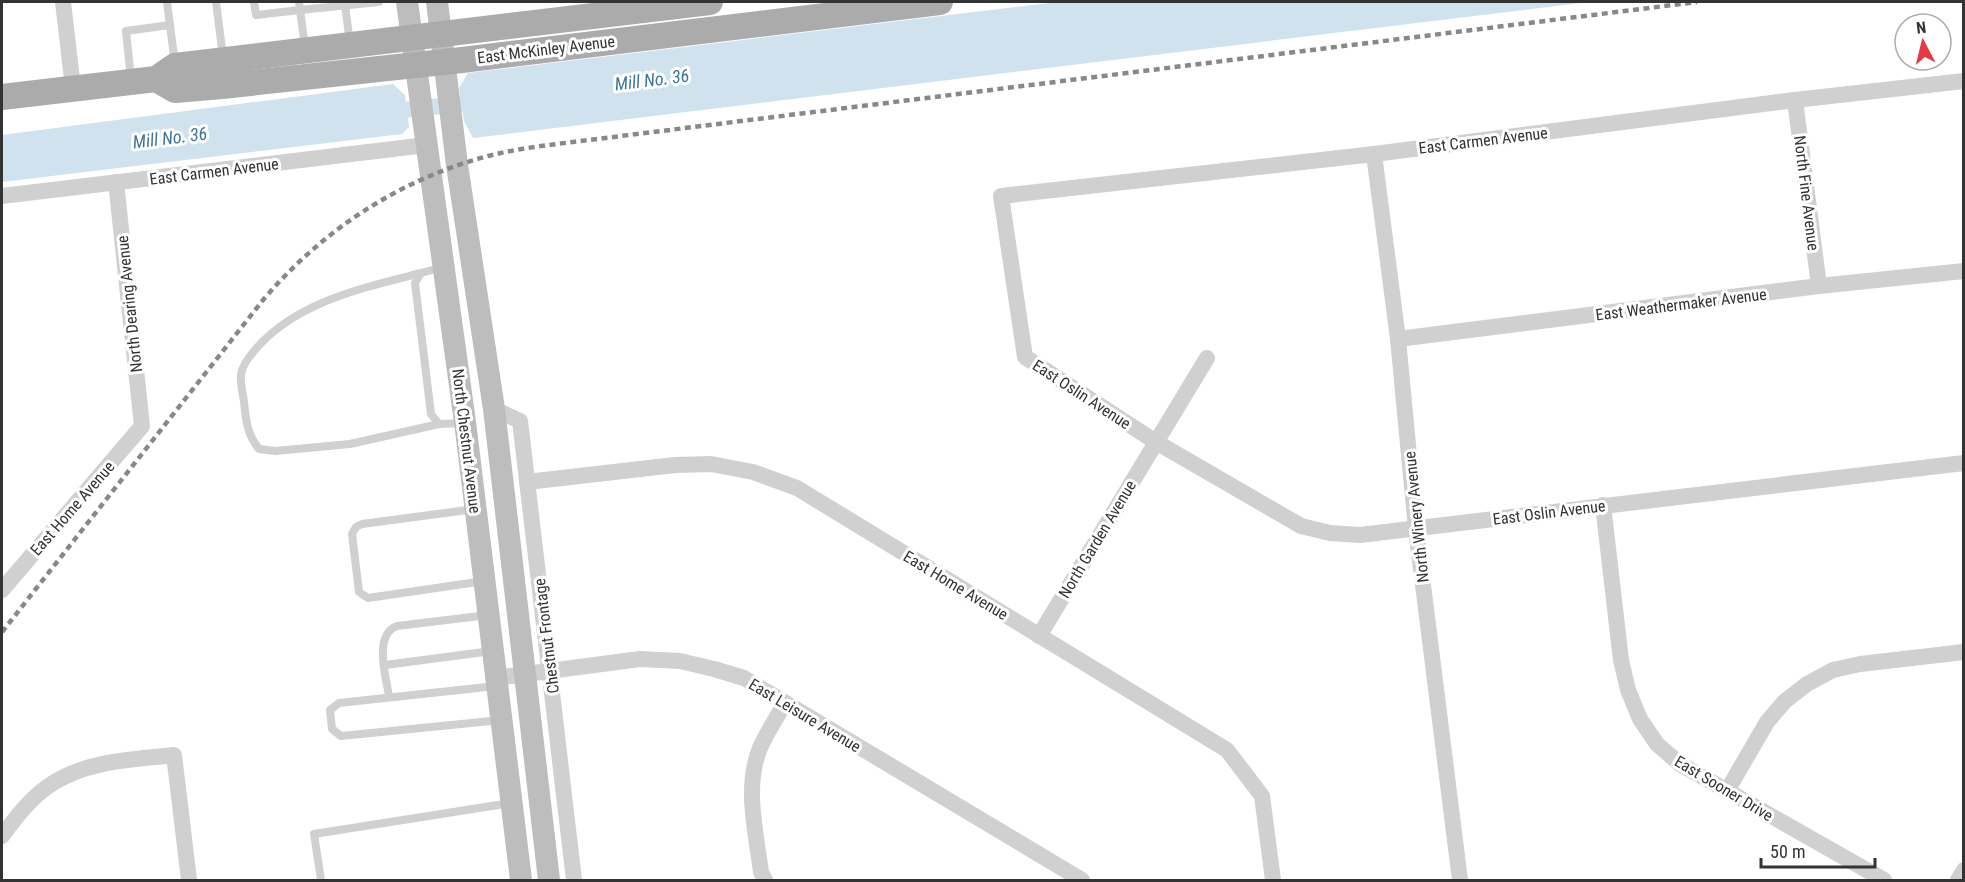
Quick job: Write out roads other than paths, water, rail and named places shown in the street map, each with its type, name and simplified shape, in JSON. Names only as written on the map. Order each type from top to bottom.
[{"type":"main road","name":"North Chestnut Avenue","points":[[408,2],[465,422],[521,880]]},
{"type":"main road","name":"North Chestnut Avenue","points":[[437,2],[459,180],[494,409],[549,880]]},
{"type":"main road","name":"East McKinley Avenue","points":[[2,97],[154,76],[223,60],[412,38],[582,13],[708,2]]},
{"type":"main road","points":[[645,37],[716,15],[821,2]]},
{"type":"main road","name":"East McKinley Avenue","points":[[154,76],[175,90],[444,62],[940,2]]},
{"type":"main road","points":[[426,145],[459,180]]},
{"type":"main road","points":[[465,422],[478,426],[483,433],[490,481],[495,494],[505,505]]},
{"type":"street","points":[[63,2],[73,88]]},
{"type":"street","name":"East Carmen Avenue","points":[[1001,196],[1374,154],[1964,81]]},
{"type":"street","name":"North Fine Avenue","points":[[1796,100],[1818,286]]},
{"type":"street","name":"East Carmen Avenue","points":[[2,196],[426,145]]},
{"type":"street","name":"North Winery Avenue","points":[[1374,154],[1398,339],[1416,530],[1460,880]]},
{"type":"street","name":"North Dearing Avenue","points":[[116,182],[142,426]]},
{"type":"street","name":"East Oslin Avenue","points":[[1001,196],[1025,357],[1156,442],[1301,526],[1330,533],[1360,535],[1416,530],[1603,505],[1964,463]]},
{"type":"street","name":"East Weathermaker Avenue","points":[[1398,339],[1964,270]]},
{"type":"street","points":[[1156,442],[1207,358]]},
{"type":"street","name":"Chestnut Frontage","points":[[494,409],[520,421],[574,880]]},
{"type":"street","name":"East Home Avenue","points":[[2,590],[142,426]]},
{"type":"street","name":"North Garden Avenue","points":[[1039,636],[1156,442]]},
{"type":"street","name":"East Home Avenue","points":[[527,482],[675,465],[711,464],[753,472],[797,488],[1227,750],[1262,796],[1273,880]]},
{"type":"street","name":"East Sooner Drive","points":[[1603,505],[1621,660],[1628,690],[1640,719],[1657,744],[1680,764],[1884,880]]},
{"type":"street","points":[[1727,791],[1767,722],[1785,701],[1807,684],[1833,670],[1851,666],[1964,652]]},
{"type":"street","name":"East Leisure Avenue","points":[[496,682],[524,674],[639,659],[680,661],[744,678],[1082,880]]},
{"type":"street","points":[[765,880],[761,872],[752,802],[753,773],[760,747],[785,703]]},
{"type":"street","points":[[2,836],[34,797],[52,783],[80,769],[102,763],[174,755],[189,880]]},
{"type":"street","points":[[1958,880],[1964,870]]},
{"type":"lane","points":[[154,76],[170,25],[167,2]]},
{"type":"lane","points":[[216,2],[223,60]]},
{"type":"lane","points":[[254,2],[256,15],[300,6],[379,2]]},
{"type":"lane","points":[[345,5],[350,45]]},
{"type":"lane","points":[[300,6],[305,50]]},
{"type":"lane","points":[[154,76],[126,31],[170,25]]},
{"type":"lane","points":[[444,267],[369,286],[310,307],[264,339],[247,360],[241,375],[246,421],[250,438],[259,449],[275,451],[350,444],[439,424],[465,422]]},
{"type":"lane","points":[[421,273],[415,283],[431,414],[439,424]]},
{"type":"lane","points":[[476,509],[362,524],[356,527],[352,534],[354,557],[358,592],[368,598],[484,581]]},
{"type":"lane","points":[[389,696],[383,642],[390,628],[488,615]]},
{"type":"lane","points":[[385,664],[493,651]]},
{"type":"lane","points":[[496,682],[345,702],[335,705],[330,710],[332,729],[341,736],[348,736],[501,720]]},
{"type":"lane","points":[[321,880],[314,834],[511,803]]},
{"type":"water","points":[[1058,2],[1589,2],[473,138],[464,121],[459,88],[468,73]]},
{"type":"water","points":[[393,84],[405,95],[409,127],[402,134],[2,182],[2,135]]},
{"type":"waterway","name":"Mill No. 36","points":[[386,112],[459,104]]},
{"type":"railway","points":[[2,632],[263,300],[285,276],[332,233],[358,215],[414,183],[443,170],[498,154],[548,145],[1697,2]]}]
